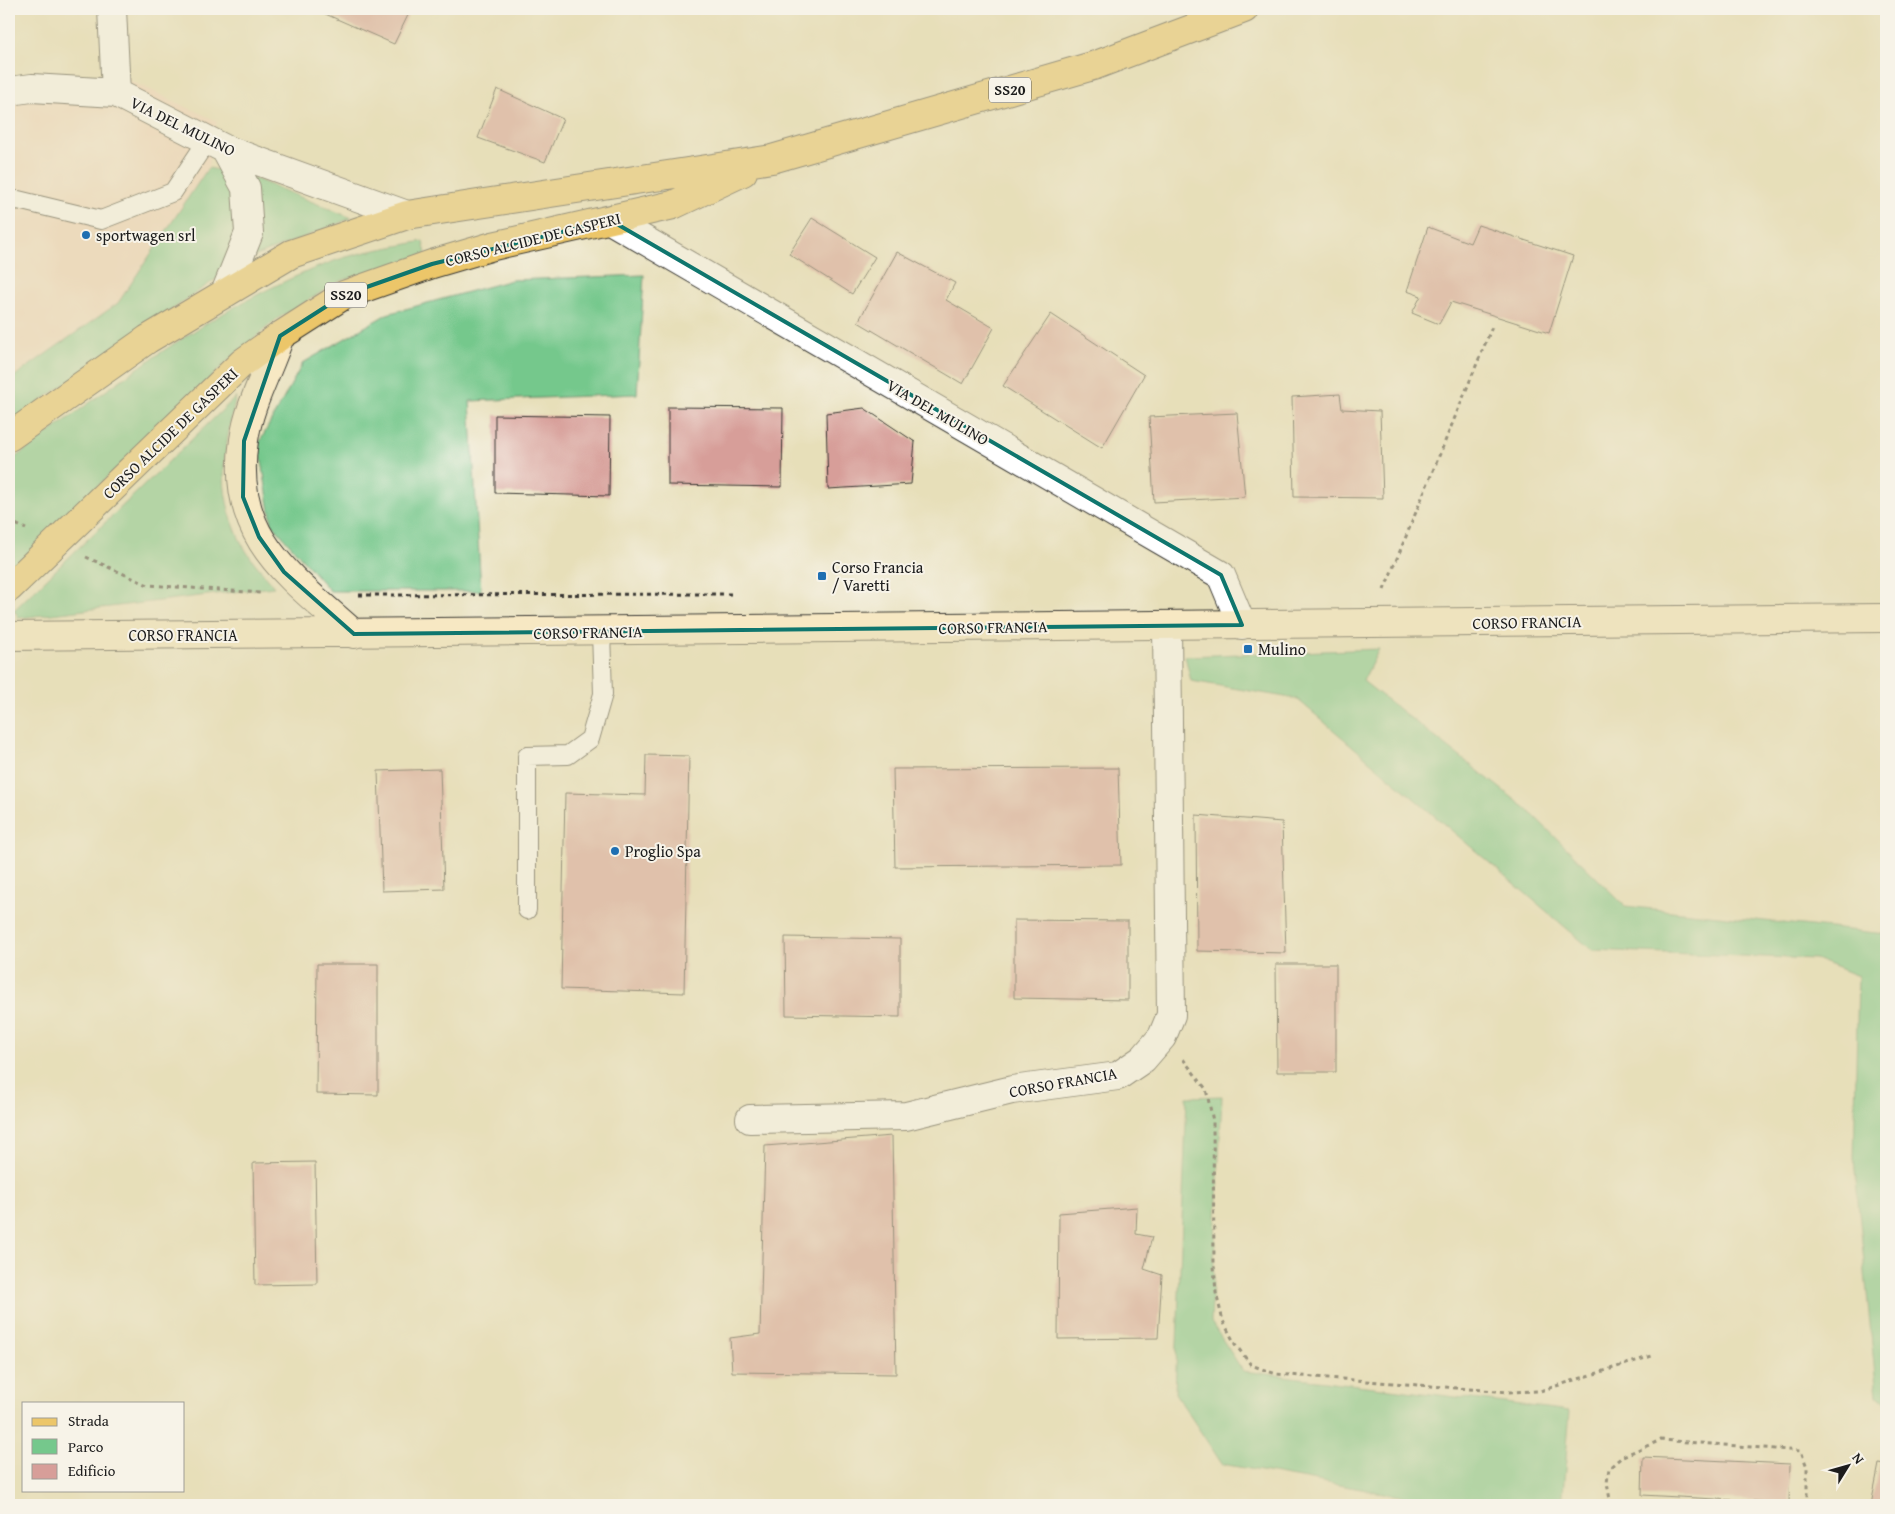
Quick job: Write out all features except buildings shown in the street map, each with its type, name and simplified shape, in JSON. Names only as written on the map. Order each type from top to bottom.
[{"type":"main road","name":"CORSO ALCIDE DE GASPERI","points":[[9,437],[148,339],[291,254],[407,215],[772,159],[1096,66],[1244,9]]},
{"type":"main road","name":"CORSO ALCIDE DE GASPERI","points":[[9,588],[242,364],[280,336],[344,295],[424,267],[500,244],[673,205],[772,159]]},
{"type":"main road","points":[[280,336],[252,409],[244,441],[243,497],[259,537],[284,572],[354,634]]},
{"type":"main road","name":"CORSO FRANCIA","points":[[9,636],[601,632],[1886,618]]},
{"type":"street","points":[[112,9],[116,93]]},
{"type":"street","name":"VIA DEL MULINO","points":[[9,91],[32,88],[116,93],[216,145],[407,215]]},
{"type":"street","points":[[216,145],[246,188],[249,233],[225,293]]},
{"type":"street","name":"VIA DEL MULINO","points":[[610,220],[1221,575],[1242,625]]},
{"type":"street","name":"CORSO FRANCIA","points":[[750,1119],[906,1116],[1012,1090],[1118,1076],[1143,1059],[1162,1037],[1170,1015],[1168,625]]},
{"type":"lane","points":[[9,202],[18,200],[102,220],[173,192],[216,145]]},
{"type":"lane","points":[[527,910],[527,756],[568,755],[590,739],[602,694],[601,632]]},
{"type":"path","points":[[1393,592],[1383,592],[1492,327]]},
{"type":"path","points":[[9,521],[148,585],[311,596],[740,594]]},
{"type":"path","points":[[1162,1037],[1186,1063],[1206,1089],[1213,1122],[1214,1266],[1216,1293],[1223,1320],[1236,1344],[1251,1365],[1276,1374],[1509,1392],[1540,1391],[1655,1355]]},
{"type":"path","points":[[1611,1505],[1607,1482],[1609,1468],[1623,1456],[1661,1440],[1802,1451],[1807,1467],[1807,1505]]},
{"type":"highlighted area","points":[[610,220],[1221,575],[1242,625],[354,634],[284,572],[259,537],[243,497],[244,441],[280,336],[344,295],[432,264]]},
{"type":"shaded area","name":"sportwagen srl","points":[[124,78],[217,121],[208,168],[118,303],[9,380],[9,85]]},
{"type":"green space","points":[[208,168],[246,175],[352,218],[256,256],[213,281],[9,423],[9,380],[118,303]]},
{"type":"green space","points":[[423,241],[426,254],[340,281],[277,319],[234,355],[9,572],[9,462],[125,377],[205,324],[247,300],[290,279],[334,261],[367,252]]},
{"type":"green space","points":[[644,275],[637,394],[470,401],[481,591],[330,591],[272,524],[259,443],[303,363],[387,314],[512,280]]},
{"type":"green space","points":[[236,397],[225,453],[224,469],[227,503],[232,521],[243,546],[274,587],[19,618],[14,610]]},
{"type":"green space","points":[[1379,649],[1363,681],[1527,809],[1625,906],[1886,934],[1886,1400],[1877,1396],[1854,1160],[1858,976],[1815,959],[1592,950],[1297,699],[1191,681],[1185,656]]},
{"type":"green space","points":[[1222,1096],[1211,1322],[1243,1371],[1570,1411],[1562,1505],[1450,1505],[1222,1464],[1175,1393],[1187,1097]]},
{"type":"place","name":"sportwagen srl","points":[[86,235]]},
{"type":"place","name":"Corso Francia / Varetti","points":[[822,576]]},
{"type":"place","name":"Mulino","points":[[1248,649]]},
{"type":"place","name":"Proglio Spa","points":[[615,851]]}]
